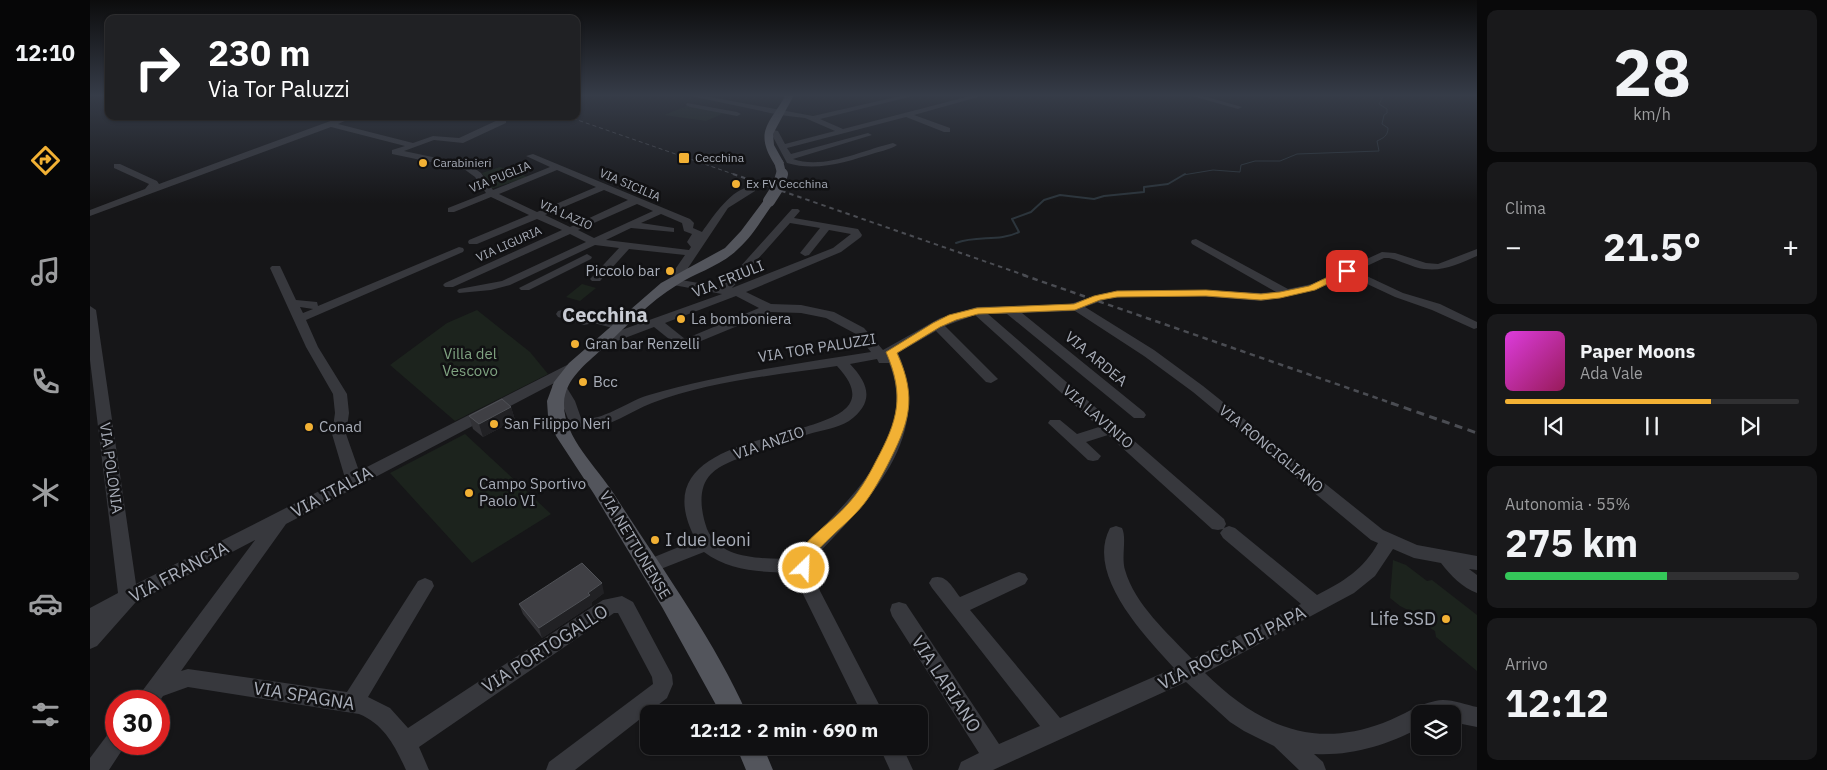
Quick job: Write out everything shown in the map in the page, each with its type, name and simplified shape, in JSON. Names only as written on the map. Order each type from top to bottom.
[{"type":"main road","points":[[557,393],[574,367],[620,326],[676,280],[724,254],[746,234],[782,180],[783,160],[768,142],[769,131]]},
{"type":"main road","name":"VIA NETTUNENSE","points":[[557,393],[557,415],[563,433],[597,482],[704,658],[729,705]]},
{"type":"main road","points":[[753,755],[760,770]]},
{"type":"street","points":[[90,213],[311,131]]},
{"type":"street","points":[[357,131],[412,145],[435,137],[460,141],[483,131]]},
{"type":"street","points":[[769,131],[775,133],[781,147],[783,160]]},
{"type":"street","points":[[781,147],[839,131]]},
{"type":"street","points":[[783,160],[868,135]]},
{"type":"street","name":"VIA LAZIO","points":[[412,145],[395,152],[459,165],[475,172],[491,194],[595,242],[695,250]]},
{"type":"street","points":[[783,160],[806,164],[829,162],[893,146]]},
{"type":"street","name":"VIA SICILIA","points":[[530,156],[688,222],[688,229],[698,233],[692,242],[695,250]]},
{"type":"street","points":[[117,166],[154,183],[150,190]]},
{"type":"street","name":"VIA PUGLIA","points":[[451,210],[558,168]]},
{"type":"street","points":[[473,242],[604,187]]},
{"type":"street","points":[[752,189],[727,204],[680,271],[676,280],[732,289],[769,308],[806,310],[838,318],[860,331],[886,353],[901,386],[903,404],[900,424],[879,471],[858,502],[806,555],[803,566],[811,592],[868,705]]},
{"type":"street","name":"VIA LIGURIA","points":[[449,285],[635,201]]},
{"type":"street","points":[[463,290],[503,284],[660,211]]},
{"type":"street","points":[[732,289],[795,211]]},
{"type":"street","points":[[788,220],[857,234]]},
{"type":"street","points":[[630,225],[670,230]]},
{"type":"street","points":[[805,253],[826,227]]},
{"type":"street","name":"VIA FRIULI","points":[[604,340],[657,323],[732,289],[839,249],[856,237],[857,234]]},
{"type":"street","points":[[1196,242],[1288,294]]},
{"type":"street","points":[[524,288],[592,256],[608,243]]},
{"type":"street","points":[[596,279],[627,245]]},
{"type":"street","points":[[456,249],[296,312],[313,305],[456,249]]},
{"type":"street","points":[[573,252],[587,257]]},
{"type":"street","name":"VIA TOR PALUZZI","points":[[557,393],[568,401],[575,421],[587,425],[598,423],[647,400],[690,387],[886,353],[937,325],[977,311],[1078,307],[1105,296],[1122,294],[1206,293],[1261,297],[1288,294],[1312,288],[1383,255],[1396,256],[1424,266],[1436,267],[1477,252]]},
{"type":"street","points":[[276,268],[312,347],[340,394],[342,413],[339,434],[354,480]]},
{"type":"street","points":[[1347,271],[1396,293],[1436,307],[1474,325]]},
{"type":"street","name":"VIA RONCIGLIANO","points":[[1078,307],[1166,366],[1275,451],[1357,520],[1388,541],[1414,551],[1477,563]]},
{"type":"street","points":[[657,323],[684,344],[769,308]]},
{"type":"street","name":"VIA ARDEA","points":[[1009,309],[1139,415]]},
{"type":"street","name":"VIA POLONIA","points":[[90,310],[128,597]]},
{"type":"street","name":"VIA LAVINIO","points":[[977,311],[1111,430],[1316,605]]},
{"type":"street","points":[[562,314],[584,321],[594,319],[620,326]]},
{"type":"street","points":[[937,325],[991,379]]},
{"type":"street","name":"VIA ANZIO","points":[[707,544],[692,506],[696,486],[703,473],[713,464],[727,458],[832,423],[851,413],[859,402],[861,389],[858,382],[840,361]]},
{"type":"street","name":"VIA ITALIA","points":[[155,690],[280,519],[574,367]]},
{"type":"street","points":[[531,390],[557,393]]},
{"type":"street","points":[[1055,423],[1093,456]]},
{"type":"street","points":[[1075,440],[1111,430]]},
{"type":"street","name":"VIA FRANCIA","points":[[90,640],[128,597],[280,519]]},
{"type":"street","points":[[1116,533],[1114,566],[1125,594],[1138,613],[1189,671],[1214,695],[1243,718],[1267,732],[1280,736],[1318,743],[1348,744],[1377,738],[1411,721]]},
{"type":"street","name":"VIA ROCCA DI PAPA","points":[[969,770],[994,757],[1189,671],[1350,587],[1366,574],[1380,558],[1388,541]]},
{"type":"street","points":[[648,566],[707,544],[722,555],[742,562],[803,566]]},
{"type":"street","points":[[1447,558],[1455,568],[1477,584]]},
{"type":"street","points":[[957,607],[1019,579]]},
{"type":"street","points":[[938,584],[1056,730]]},
{"type":"street","points":[[353,702],[425,586]]},
{"type":"street","points":[[90,617],[128,597]]},
{"type":"street","name":"VIA PORTOGALLO","points":[[405,743],[610,606],[622,604],[626,608],[662,675],[664,683],[662,689],[557,770]]},
{"type":"street","name":"VIA LARIANO","points":[[899,610],[994,757]]},
{"type":"street","name":"VIA SPAGNA","points":[[161,690],[188,678],[353,702],[372,708],[385,716],[396,728],[418,770]]},
{"type":"street","points":[[1461,714],[1477,717]]},
{"type":"street","points":[[1280,736],[1315,770]]},
{"type":"street","points":[[95,770],[106,755]]},
{"type":"street","points":[[894,755],[902,770]]},
{"type":"green space","points":[[500,167],[528,177],[491,189],[482,173]]},
{"type":"green space","points":[[582,284],[596,288],[580,301],[566,297]]},
{"type":"green space","name":"Villa del Vescovo","points":[[477,310],[530,352],[548,374],[455,421],[390,365],[447,323]]},
{"type":"green space","name":"Campo Sportivo Paolo VI","points":[[465,434],[551,514],[472,563],[390,473]]},
{"type":"green space","name":"Life SSD","points":[[1393,560],[1406,565],[1427,581],[1432,580],[1477,615],[1477,671],[1436,637],[1435,631],[1427,626],[1417,624],[1410,611],[1390,598]]},
{"type":"building","points":[[502,399],[511,407],[479,424],[469,416]]},
{"type":"building","points":[[582,563],[602,583],[588,593],[590,595],[539,628],[519,604]]},
{"type":"waterway","points":[[1183,175],[1213,170],[1240,172],[1241,165],[1255,161],[1280,161],[1297,154],[1379,151],[1377,141],[1383,138],[1388,131]]},
{"type":"waterway","points":[[956,243],[972,239],[1004,237],[1019,232],[1012,219],[1031,212],[1044,200],[1060,195],[1094,199],[1104,196],[1144,192],[1144,187],[1168,184],[1183,175]]},
{"type":"railway","points":[[609,131],[736,175]]},
{"type":"railway","points":[[733,174],[1027,276]]},
{"type":"railway","points":[[1023,275],[1394,404]]},
{"type":"railway","points":[[1391,403],[1477,433]]},
{"type":"place","name":"Cecchina","points":[[684,158]]},
{"type":"place","name":"Carabinieri","points":[[423,163]]},
{"type":"place","name":"Ex FV Cecchina","points":[[736,184]]},
{"type":"place","name":"Piccolo bar","points":[[670,271]]},
{"type":"place","name":"La bomboniera","points":[[681,319]]},
{"type":"place","name":"Gran bar Renzelli","points":[[575,344]]},
{"type":"place","name":"Bcc","points":[[583,382]]},
{"type":"place","name":"San Filippo Neri","points":[[494,424]]},
{"type":"place","name":"Conad","points":[[309,427]]},
{"type":"place","name":"Campo Sportivo Paolo VI","points":[[469,493]]},
{"type":"place","name":"I due leoni","points":[[655,540]]},
{"type":"place","name":"Life SSD","points":[[1446,619]]},
{"type":"district","name":"Cecchina","points":[[605,315]]},
{"type":"route","points":[[804,568],[803,562],[806,555],[852,509],[868,490],[896,436],[902,419],[903,398],[900,373],[892,352],[937,325],[963,314],[977,311],[1069,308],[1117,294],[1206,293],[1261,297],[1280,295],[1312,288],[1347,271]]}]
